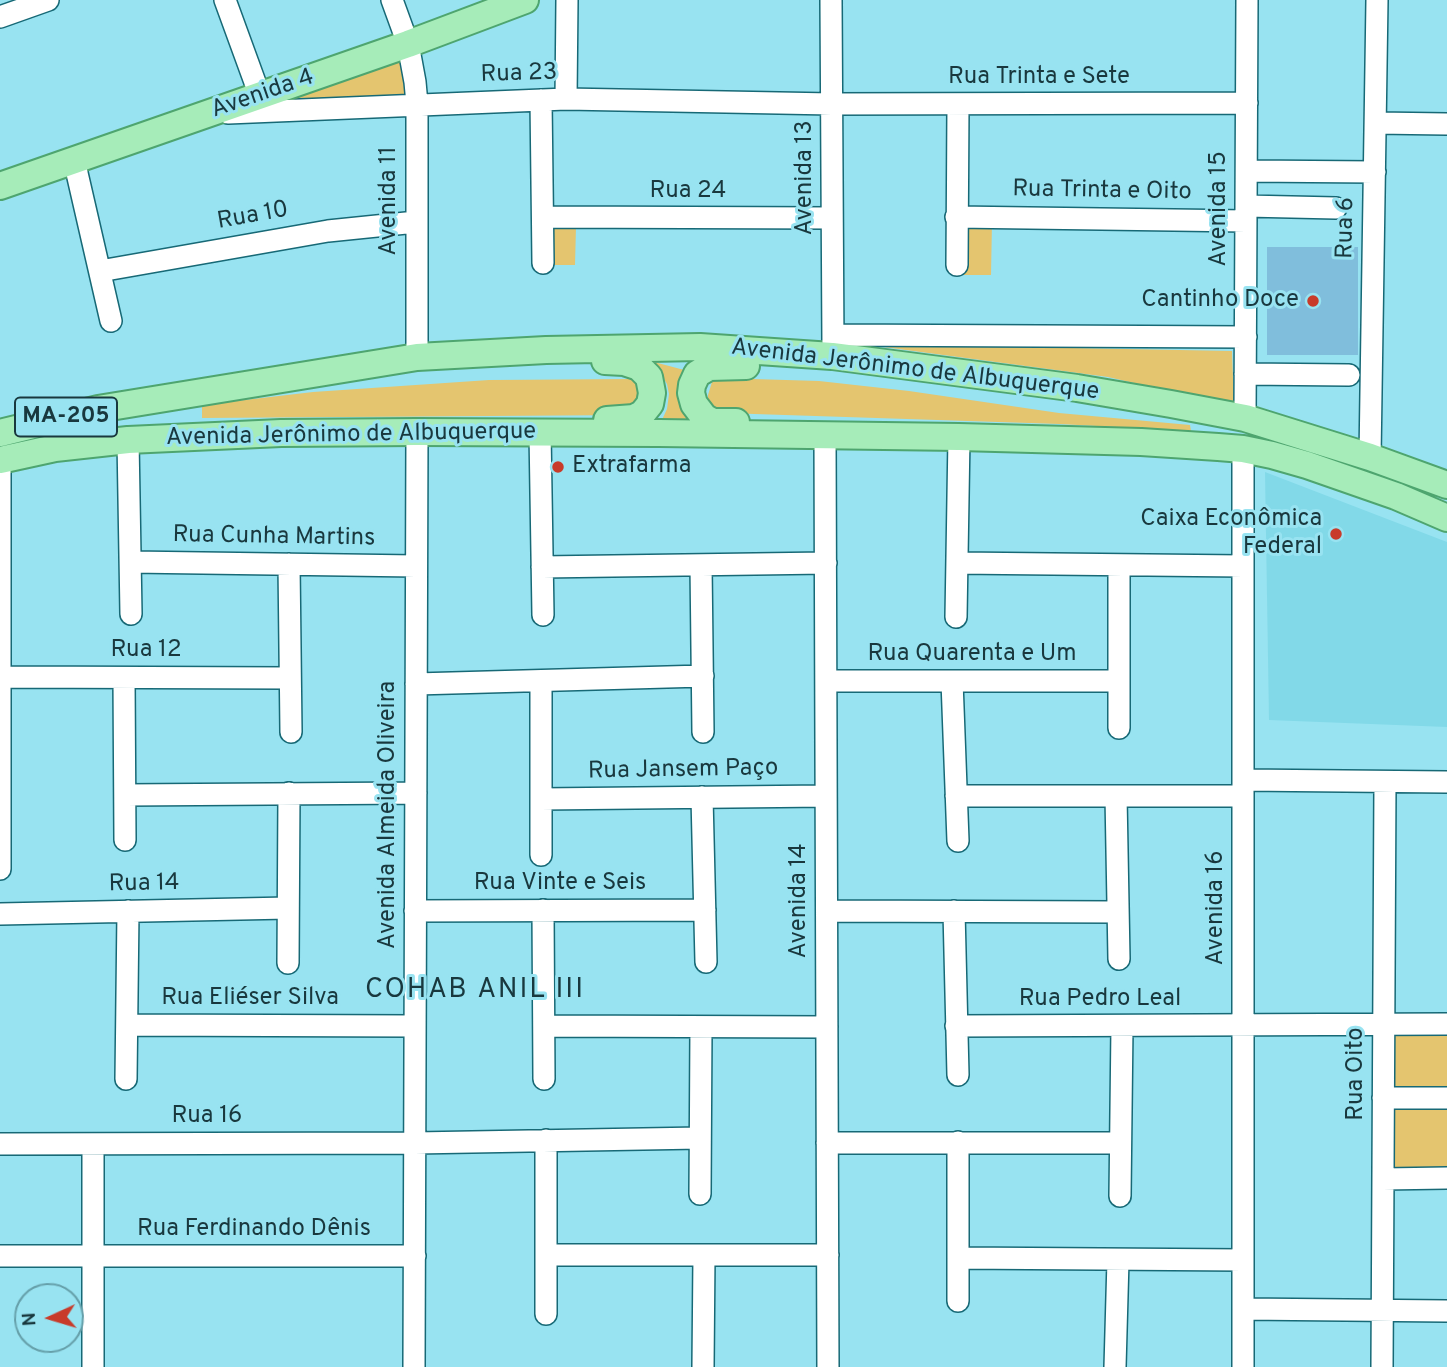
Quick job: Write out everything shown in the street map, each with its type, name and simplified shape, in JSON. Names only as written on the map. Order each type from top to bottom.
[{"type":"main road","name":"Avenida 4","points":[[0,168],[257,88],[482,0]]},
{"type":"main road","name":"Avenida 4","points":[[400,34],[525,0]]},
{"type":"main road","name":"Avenida 4","points":[[0,186],[208,114],[257,88]]},
{"type":"main road","name":"Avenida Jerônimo de Albuquerque","points":[[4,428],[98,409],[417,358],[546,350],[833,346],[996,377],[1077,388],[1245,418],[1370,457],[1447,485]]},
{"type":"main road","points":[[417,358],[624,362],[639,367],[646,373],[652,393],[646,411],[634,418],[511,422],[417,432]]},
{"type":"main road","points":[[959,437],[818,422],[713,422],[696,409],[692,399],[692,385],[700,371],[714,366],[996,377]]},
{"type":"main road","name":"Avenida Jerônimo de Albuquerque","points":[[0,460],[55,448],[128,440],[281,433],[540,432],[1141,442],[1243,449],[1307,465],[1395,496],[1447,518]]},
{"type":"street","points":[[0,17],[48,0]]},
{"type":"street","points":[[225,0],[257,88]]},
{"type":"street","points":[[379,0],[400,34]]},
{"type":"street","points":[[392,0],[400,34]]},
{"type":"street","points":[[566,99],[567,0]]},
{"type":"street","name":"Avenida 13","points":[[831,0],[833,346]]},
{"type":"street","name":"Avenida 15","points":[[1245,418],[1247,0]]},
{"type":"street","name":"Rua 6","points":[[1370,457],[1377,0]]},
{"type":"street","name":"Avenida 11","points":[[400,34],[414,67],[417,104],[417,358]]},
{"type":"street","name":"Rua 23","points":[[208,114],[566,99],[832,104]]},
{"type":"street","points":[[541,100],[543,263]]},
{"type":"street","name":"Rua Trinta e Sete","points":[[832,104],[1247,103]]},
{"type":"street","points":[[957,265],[958,105]]},
{"type":"street","points":[[1376,123],[1447,124]]},
{"type":"street","points":[[74,160],[111,321]]},
{"type":"street","points":[[1247,171],[1375,172]]},
{"type":"street","name":"Rua Trinta e Oito","points":[[957,216],[1246,214],[1336,208]]},
{"type":"street","name":"Rua 24","points":[[543,218],[832,218]]},
{"type":"street","name":"Rua 10","points":[[100,271],[328,232],[416,222]]},
{"type":"street","name":"Avenida Jerônimo de Albuquerque","points":[[833,346],[1246,337]]},
{"type":"street","points":[[1245,374],[1349,375]]},
{"type":"street","name":"Avenida Almeida Oliveira","points":[[414,1367],[417,432]]},
{"type":"street","points":[[540,432],[543,615]]},
{"type":"street","name":"Avenida 14","points":[[825,435],[828,1367]]},
{"type":"street","points":[[956,617],[959,437]]},
{"type":"street","points":[[128,440],[131,614]]},
{"type":"street","name":"Avenida 16","points":[[1242,1367],[1243,449]]},
{"type":"street","points":[[0,460],[0,869]]},
{"type":"street","name":"Rua Cunha Martins","points":[[131,562],[416,566]]},
{"type":"street","points":[[542,567],[826,563]]},
{"type":"street","points":[[957,563],[1243,566]]},
{"type":"street","points":[[289,564],[291,732]]},
{"type":"street","points":[[701,565],[703,732]]},
{"type":"street","points":[[1119,565],[1119,729]]},
{"type":"street","points":[[416,684],[702,676]]},
{"type":"street","name":"Rua 12","points":[[1,677],[290,678]]},
{"type":"street","points":[[124,678],[125,840]]},
{"type":"street","points":[[541,681],[541,855]]},
{"type":"street","name":"Rua Quarenta e Um","points":[[826,681],[1119,681]]},
{"type":"street","points":[[952,681],[958,841]]},
{"type":"street","name":"Rua Oito","points":[[1382,1367],[1385,782]]},
{"type":"street","points":[[956,796],[1116,796],[1243,788],[1447,782]]},
{"type":"street","points":[[288,963],[289,793]]},
{"type":"street","points":[[125,795],[416,793]]},
{"type":"street","name":"Rua Jansem Paço","points":[[541,799],[826,796]]},
{"type":"street","points":[[1116,796],[1119,959]]},
{"type":"street","points":[[702,797],[706,962]]},
{"type":"street","name":"Rua 14","points":[[0,914],[288,908]]},
{"type":"street","points":[[543,910],[544,1079]]},
{"type":"street","name":"Rua Vinte e Seis","points":[[415,911],[705,910]]},
{"type":"street","name":"Rua Eliéser Silva","points":[[126,1079],[128,911]]},
{"type":"street","points":[[827,911],[1118,912]]},
{"type":"street","points":[[954,911],[958,1075]]},
{"type":"street","name":"Rua Pedro Leal","points":[[956,1026],[1447,1024]]},
{"type":"street","name":"Rua Eliéser Silva","points":[[127,1025],[415,1026]]},
{"type":"street","points":[[544,1026],[827,1027]]},
{"type":"street","points":[[1120,1196],[1122,1026]]},
{"type":"street","points":[[700,1194],[701,1027]]},
{"type":"street","points":[[1383,1098],[1447,1098]]},
{"type":"street","name":"Rua 16","points":[[0,1144],[415,1143],[700,1138]]},
{"type":"street","points":[[546,1140],[546,1314]]},
{"type":"street","points":[[958,1142],[958,1301]]},
{"type":"street","points":[[827,1143],[1120,1143]]},
{"type":"street","points":[[93,1144],[93,1367]]},
{"type":"street","points":[[1383,1179],[1447,1178]]},
{"type":"street","points":[[545,1255],[828,1255]]},
{"type":"street","points":[[703,1367],[704,1255]]},
{"type":"street","name":"Rua Ferdinando Dênis","points":[[0,1256],[415,1256]]},
{"type":"street","points":[[958,1258],[1243,1260]]},
{"type":"street","points":[[1115,1367],[1118,1260]]},
{"type":"street","points":[[1242,1309],[1447,1311]]},
{"type":"shaded area","points":[[403,52],[412,100],[252,114]]},
{"type":"shaded area","points":[[964,222],[992,222],[991,275],[964,275]]},
{"type":"shaded area","points":[[549,226],[576,227],[575,265],[549,265]]},
{"type":"shaded area","points":[[861,344],[1232,351],[1234,406],[1108,377]]},
{"type":"shaded area","points":[[654,362],[688,371],[695,424],[661,422],[667,409],[669,394],[667,384],[653,365]]},
{"type":"shaded area","points":[[720,378],[819,381],[909,391],[1059,413],[1190,425],[1191,431],[724,413],[713,408],[708,400],[712,382]]},
{"type":"shaded area","points":[[633,379],[643,386],[634,415],[202,418],[202,405],[313,392],[489,380]]},
{"type":"shaded area","points":[[1265,472],[1447,542],[1447,727],[1269,720]]},
{"type":"shaded area","points":[[1390,1031],[1447,1031],[1447,1169],[1390,1169]]},
{"type":"building","name":"Cantinho Doce","points":[[1267,247],[1358,247],[1358,355],[1267,355]]},
{"type":"place","name":"Cantinho Doce","points":[[1313,301]]},
{"type":"place","name":"Extrafarma","points":[[558,467]]},
{"type":"place","name":"Caixa Econômica Federal","points":[[1336,534]]},
{"type":"district","name":"COHAB ANIL III","points":[[475,991]]}]
